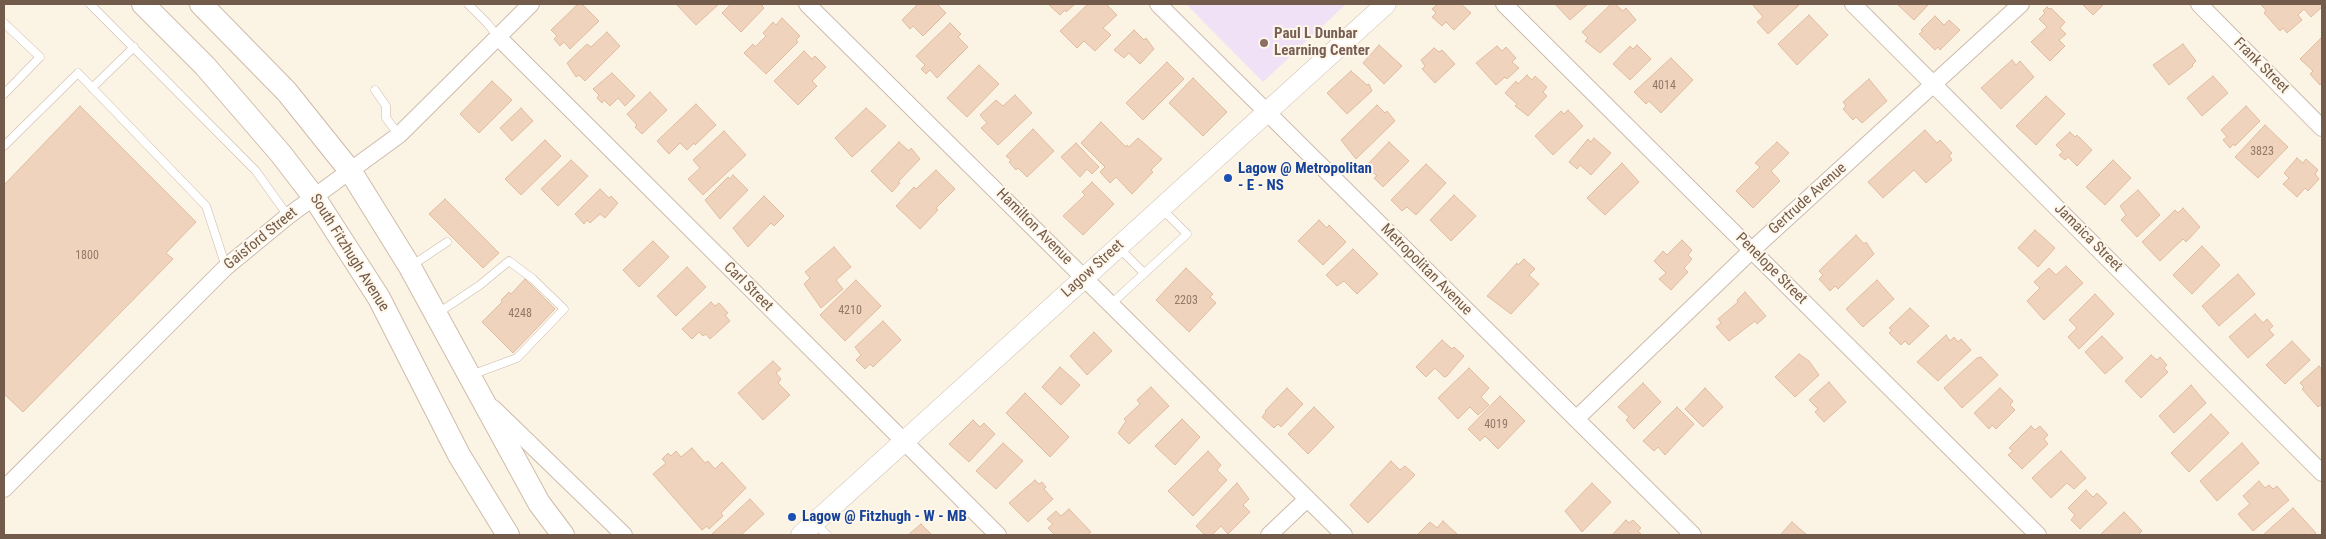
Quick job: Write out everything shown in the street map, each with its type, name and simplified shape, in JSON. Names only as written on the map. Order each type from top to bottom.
[{"type":"main road","name":"South Fitzhugh Avenue","points":[[143,4],[205,66],[281,154],[314,197],[379,298],[420,374],[459,455],[508,535]]},
{"type":"main road","points":[[201,4],[287,92],[351,172],[410,267],[539,504],[563,535]]},
{"type":"street","name":"Gaisford Street","points":[[4,489],[226,266],[288,216],[351,172],[399,135],[499,38],[531,4]]},
{"type":"street","name":"Hamilton Avenue","points":[[808,4],[1344,535]]},
{"type":"street","name":"Metropolitan Avenue","points":[[1158,4],[1693,535]]},
{"type":"street","name":"Lagow Street","points":[[814,531],[903,442],[1386,4]]},
{"type":"street","name":"Penelope Street","points":[[1504,4],[2038,535]]},
{"type":"street","name":"Jamaica Street","points":[[1853,4],[2322,473]]},
{"type":"street","name":"Gertrude Avenue","points":[[1576,419],[1752,250],[2021,4]]},
{"type":"street","name":"Frank Street","points":[[2199,4],[2322,128]]},
{"type":"street","name":"Carl Street","points":[[499,38],[998,535]]},
{"type":"street","points":[[480,396],[624,535]]},
{"type":"street","points":[[1269,535],[1307,499]]},
{"type":"lane","points":[[90,4],[256,172],[288,216]]},
{"type":"lane","points":[[468,4],[499,38]]},
{"type":"lane","points":[[4,22],[40,57],[4,94]]},
{"type":"lane","points":[[92,88],[134,48]]},
{"type":"lane","points":[[4,146],[78,73],[206,206],[226,266]]},
{"type":"lane","points":[[375,90],[386,106],[386,118],[399,135]]},
{"type":"lane","points":[[1112,304],[1187,234],[1161,208]]},
{"type":"lane","points":[[410,267],[447,242]]},
{"type":"lane","points":[[1118,247],[1144,274]]},
{"type":"lane","points":[[436,314],[480,285],[509,261],[533,279],[564,309],[517,358],[469,376]]},
{"type":"shaded area","name":"Paul L Dunbar Learning Center","points":[[1186,4],[1346,4],[1263,82]]},
{"type":"building","points":[[578,4],[582,4],[599,21],[570,49],[564,42],[560,46],[554,39],[557,36],[551,30]]},
{"type":"building","points":[[676,4],[719,4],[696,25]]},
{"type":"building","points":[[731,4],[764,4],[762,6],[764,8],[741,32],[722,13]]},
{"type":"building","points":[[918,4],[937,4],[946,13],[923,36],[913,26],[910,29],[902,20]]},
{"type":"building","points":[[1048,4],[1075,4],[1060,15]]},
{"type":"building","points":[[1088,4],[1106,4],[1117,15],[1103,28],[1111,35],[1095,51],[1084,41],[1077,48],[1060,31]]},
{"type":"building","points":[[1438,4],[1461,4],[1471,13],[1454,30],[1446,22],[1442,26],[1432,17],[1436,13],[1432,9]]},
{"type":"building","points":[[1555,4],[1588,4],[1570,20]]},
{"type":"building","points":[[1611,4],[1615,4],[1623,11],[1626,8],[1636,20],[1600,53],[1585,41],[1588,38],[1582,32]]},
{"type":"building","points":[[1752,4],[1799,5],[1768,34],[1757,22],[1763,17]]},
{"type":"building","points":[[1897,4],[1929,4],[1914,20]]},
{"type":"building","points":[[2082,4],[2104,4],[2093,15]]},
{"type":"building","points":[[2260,4],[2322,4],[2322,7],[2311,17],[2304,9],[2298,15],[2302,20],[2287,33],[2283,28],[2280,31],[2264,13],[2266,10]]},
{"type":"building","points":[[2047,7],[2051,8],[2065,22],[2060,28],[2066,34],[2059,40],[2065,46],[2050,61],[2031,42],[2047,27],[2039,19],[2045,13],[2043,11]]},
{"type":"building","points":[[1809,15],[1828,35],[1797,65],[1778,44]]},
{"type":"building","points":[[1935,16],[1944,25],[1949,20],[1960,30],[1940,50],[1938,47],[1935,50],[1919,34]]},
{"type":"building","points":[[782,18],[800,36],[796,40],[798,42],[766,74],[744,53],[753,44],[755,47],[766,36],[763,33],[773,22],[776,25]]},
{"type":"building","points":[[950,23],[961,34],[958,37],[968,47],[937,78],[930,70],[926,74],[921,69],[925,65],[916,56]]},
{"type":"building","points":[[1134,30],[1144,40],[1146,38],[1154,49],[1140,64],[1129,53],[1124,58],[1114,50]]},
{"type":"building","points":[[607,32],[620,46],[585,81],[579,75],[576,77],[567,63],[587,44],[591,47]]},
{"type":"building","points":[[2322,37],[2322,83],[2320,85],[2310,74],[2313,71],[2300,59]]},
{"type":"building","points":[[2183,44],[2196,61],[2193,66],[2169,85],[2153,65]]},
{"type":"building","points":[[1379,45],[1402,66],[1384,84],[1363,63]]},
{"type":"building","points":[[1637,45],[1651,59],[1630,80],[1613,64],[1630,46],[1633,49]]},
{"type":"building","points":[[1497,46],[1502,51],[1506,47],[1516,58],[1512,62],[1519,68],[1507,79],[1505,77],[1496,85],[1476,63]]},
{"type":"building","points":[[1434,48],[1439,52],[1442,50],[1455,64],[1435,83],[1422,69],[1425,66],[1421,60]]},
{"type":"building","points":[[804,51],[812,59],[815,56],[826,67],[812,81],[817,86],[798,105],[774,81]]},
{"type":"building","points":[[1671,58],[1693,80],[1661,113],[1649,101],[1646,104],[1634,92]]},
{"type":"building","points":[[2012,60],[2016,65],[2020,61],[2034,77],[2001,109],[1981,88]]},
{"type":"building","points":[[1167,62],[1184,79],[1143,120],[1126,103]]},
{"type":"building","points":[[979,65],[999,84],[967,117],[947,98]]},
{"type":"building","points":[[1351,71],[1367,85],[1369,84],[1372,91],[1347,114],[1327,93]]},
{"type":"building","points":[[612,73],[635,96],[625,106],[618,98],[610,106],[604,100],[602,103],[597,98],[599,95],[593,89]]},
{"type":"building","points":[[1527,75],[1532,80],[1535,76],[1547,87],[1543,92],[1547,96],[1528,116],[1515,106],[1517,104],[1505,93],[1516,81],[1518,84]]},
{"type":"building","points":[[2213,76],[2228,93],[2202,116],[2187,98]]},
{"type":"building","points":[[1193,78],[1227,112],[1203,136],[1169,103]]},
{"type":"building","points":[[1869,79],[1887,101],[1862,123],[1856,117],[1853,120],[1843,109],[1846,106],[1843,102]]},
{"type":"building","points":[[492,81],[512,100],[479,133],[460,114]]},
{"type":"building","points":[[650,92],[667,110],[642,134],[627,114]]},
{"type":"building","points":[[1015,95],[1032,113],[998,145],[981,128],[987,123],[980,115],[996,100],[1003,106]]},
{"type":"building","points":[[2046,96],[2065,114],[2036,145],[2016,126]]},
{"type":"building","points":[[696,104],[716,125],[687,150],[680,143],[669,154],[657,141]]},
{"type":"building","points":[[1377,105],[1385,113],[1387,111],[1395,121],[1356,159],[1341,140]]},
{"type":"building","points":[[80,106],[196,222],[166,253],[173,259],[23,412],[4,394],[4,185]]},
{"type":"building","points":[[2246,106],[2260,121],[2235,146],[2233,144],[2230,148],[2223,140],[2227,137],[2221,130]]},
{"type":"building","points":[[521,108],[533,121],[512,141],[500,128]]},
{"type":"building","points":[[866,108],[886,126],[852,157],[835,138]]},
{"type":"building","points":[[1568,110],[1583,126],[1553,155],[1535,136],[1561,111],[1564,114]]},
{"type":"building","points":[[1101,122],[1126,147],[1127,145],[1129,147],[1138,138],[1162,159],[1151,170],[1153,172],[1132,194],[1116,177],[1110,183],[1100,172],[1105,167],[1081,143]]},
{"type":"building","points":[[2265,125],[2288,147],[2258,178],[2235,157]]},
{"type":"building","points":[[1033,129],[1054,151],[1027,177],[1018,168],[1016,170],[1009,162],[1011,160],[1006,156]]},
{"type":"building","points":[[1925,130],[1937,143],[1940,140],[1952,153],[1949,156],[1952,160],[1926,183],[1914,170],[1883,198],[1868,182]]},
{"type":"building","points":[[724,131],[746,155],[703,195],[688,179],[700,168],[693,160]]},
{"type":"building","points":[[2070,132],[2075,137],[2077,135],[2092,150],[2077,166],[2068,157],[2065,160],[2059,155],[2063,152],[2056,145]]},
{"type":"building","points":[[1594,138],[1611,153],[1591,175],[1580,165],[1577,169],[1569,162],[1588,139],[1591,142]]},
{"type":"building","points":[[545,140],[561,156],[521,195],[505,179]]},
{"type":"building","points":[[899,142],[909,151],[911,148],[920,159],[898,182],[900,183],[892,192],[871,171]]},
{"type":"building","points":[[1389,142],[1409,161],[1383,187],[1374,178],[1377,176],[1366,166]]},
{"type":"building","points":[[1777,142],[1789,153],[1771,171],[1780,181],[1753,208],[1736,191],[1760,167],[1755,163]]},
{"type":"building","points":[[1076,143],[1099,167],[1092,174],[1087,169],[1080,177],[1061,157]]},
{"type":"building","points":[[2297,158],[2303,163],[2306,159],[2318,170],[2315,174],[2319,179],[2308,191],[2305,188],[2297,197],[2283,184],[2289,178],[2284,173]]},
{"type":"building","points":[[571,160],[588,176],[558,206],[541,189]]},
{"type":"building","points":[[2113,160],[2131,178],[2105,205],[2086,187]]},
{"type":"building","points":[[1622,163],[1639,182],[1605,215],[1587,198]]},
{"type":"building","points":[[1426,164],[1446,183],[1416,215],[1407,207],[1402,211],[1391,200]]},
{"type":"building","points":[[936,170],[955,189],[936,208],[938,210],[920,229],[896,206],[914,187],[916,189]]},
{"type":"building","points":[[733,175],[748,190],[720,219],[705,200],[728,177],[730,179]]},
{"type":"building","points":[[1092,182],[1114,204],[1083,235],[1063,216],[1085,195],[1082,192]]},
{"type":"building","points":[[600,189],[609,198],[611,196],[618,203],[605,218],[600,214],[590,223],[587,220],[584,224],[575,214]]},
{"type":"building","points":[[2138,190],[2160,215],[2137,237],[2121,220],[2126,215],[2120,206]]},
{"type":"building","points":[[1454,195],[1476,216],[1451,241],[1430,220]]},
{"type":"building","points":[[764,196],[784,216],[774,226],[771,223],[748,247],[733,228]]},
{"type":"building","points":[[445,199],[499,253],[483,268],[429,214]]},
{"type":"building","points":[[2183,208],[2200,227],[2186,242],[2183,239],[2160,261],[2142,242],[2175,210],[2178,213]]},
{"type":"building","points":[[1319,220],[1327,228],[1329,225],[1346,242],[1323,265],[1298,241]]},
{"type":"building","points":[[2035,230],[2055,248],[2038,267],[2018,248]]},
{"type":"building","points":[[1856,235],[1864,244],[1866,242],[1874,254],[1838,289],[1835,286],[1830,291],[1819,279],[1823,275],[1819,271]]},
{"type":"building","points":[[1682,240],[1692,250],[1688,255],[1692,259],[1684,268],[1688,272],[1671,290],[1659,279],[1666,273],[1654,261],[1663,251],[1667,255]]},
{"type":"building","points":[[653,241],[669,257],[639,287],[623,270]]},
{"type":"building","points":[[2202,246],[2220,265],[2192,294],[2173,275]]},
{"type":"building","points":[[834,247],[851,267],[836,280],[843,289],[821,308],[804,284],[810,278],[805,272]]},
{"type":"building","points":[[1353,249],[1378,274],[1357,294],[1344,281],[1337,286],[1326,275]]},
{"type":"building","points":[[1524,259],[1535,269],[1529,275],[1539,284],[1511,314],[1487,296],[1517,263],[1518,265]]},
{"type":"building","points":[[2066,266],[2083,283],[2044,320],[2027,301],[2040,288],[2034,282],[2049,268],[2056,275]]},
{"type":"building","points":[[687,267],[706,287],[676,316],[657,296]]},
{"type":"building","points":[[1186,268],[1213,294],[1210,297],[1216,303],[1189,332],[1156,300]]},
{"type":"building","points":[[2238,274],[2255,294],[2219,326],[2202,306]]},
{"type":"building","points":[[525,279],[555,309],[513,353],[482,322],[509,292],[511,294]]},
{"type":"building","points":[[856,280],[881,306],[845,341],[820,315]]},
{"type":"building","points":[[1877,280],[1894,299],[1863,327],[1846,309]]},
{"type":"building","points":[[1745,292],[1766,316],[1757,324],[1755,321],[1729,341],[1716,327],[1721,323],[1718,319],[1738,302],[1737,300]]},
{"type":"building","points":[[2095,294],[2114,314],[2079,349],[2068,337],[2077,328],[2069,320]]},
{"type":"building","points":[[711,302],[715,306],[719,303],[728,313],[725,315],[730,321],[710,339],[706,334],[703,336],[699,332],[692,339],[682,329]]},
{"type":"building","points":[[1910,308],[1929,326],[1909,345],[1905,341],[1901,345],[1889,333],[1892,330],[1889,328]]},
{"type":"building","points":[[2255,314],[2263,323],[2267,319],[2273,326],[2269,330],[2274,335],[2248,358],[2229,337]]},
{"type":"building","points":[[883,321],[901,340],[873,367],[870,364],[865,369],[856,360],[861,355],[855,347]]},
{"type":"building","points":[[1094,332],[1112,351],[1087,375],[1070,356]]},
{"type":"building","points":[[1946,335],[1950,341],[1954,337],[1958,342],[1961,339],[1971,350],[1938,381],[1917,362]]},
{"type":"building","points":[[2102,336],[2123,358],[2105,374],[2085,352]]},
{"type":"building","points":[[1442,340],[1464,356],[1447,376],[1444,377],[1435,368],[1426,377],[1416,367]]},
{"type":"building","points":[[2292,341],[2310,360],[2285,384],[2266,365]]},
{"type":"building","points":[[1799,354],[1809,361],[1819,375],[1795,397],[1775,377]]},
{"type":"building","points":[[2151,355],[2157,360],[2160,357],[2167,365],[2164,368],[2168,372],[2141,398],[2125,381]]},
{"type":"building","points":[[1981,357],[1998,375],[1962,408],[1944,388],[1977,358]]},
{"type":"building","points":[[773,361],[781,369],[776,373],[781,379],[778,383],[790,395],[763,420],[738,393]]},
{"type":"building","points":[[2319,366],[2322,370],[2322,407],[2320,405],[2318,407],[2302,389],[2304,387],[2300,383]]},
{"type":"building","points":[[1060,367],[1080,385],[1061,405],[1042,387]]},
{"type":"building","points":[[1469,368],[1489,388],[1481,397],[1489,405],[1478,415],[1470,407],[1458,419],[1438,398]]},
{"type":"building","points":[[1829,382],[1846,402],[1824,422],[1815,412],[1818,409],[1809,400]]},
{"type":"building","points":[[1643,383],[1661,402],[1634,429],[1626,420],[1629,417],[1618,407]]},
{"type":"building","points":[[2191,385],[2206,403],[2174,433],[2159,416]]},
{"type":"building","points":[[1151,387],[1169,406],[1129,444],[1118,433],[1126,421],[1124,419],[1140,404],[1137,400]]},
{"type":"building","points":[[1287,388],[1303,404],[1281,427],[1278,424],[1274,428],[1262,417],[1265,411]]},
{"type":"building","points":[[1705,388],[1723,407],[1703,427],[1685,409]]},
{"type":"building","points":[[2000,388],[2013,401],[2010,405],[2015,410],[1996,429],[1992,425],[1989,429],[1974,413]]},
{"type":"building","points":[[1025,393],[1069,437],[1050,457],[1006,413]]},
{"type":"building","points":[[1500,396],[1525,421],[1498,449],[1485,436],[1480,441],[1468,429]]},
{"type":"building","points":[[1314,407],[1334,427],[1308,454],[1288,434]]},
{"type":"building","points":[[1677,407],[1694,424],[1665,455],[1658,447],[1654,451],[1643,441]]},
{"type":"building","points":[[2211,414],[2229,433],[2189,472],[2171,453]]},
{"type":"building","points":[[1182,419],[1200,437],[1175,465],[1155,446]]},
{"type":"building","points":[[973,420],[980,427],[984,423],[995,434],[969,462],[949,444]]},
{"type":"building","points":[[2031,426],[2035,430],[2040,426],[2048,435],[2044,439],[2048,444],[2022,469],[2008,455],[2013,451],[2009,448]]},
{"type":"building","points":[[1003,443],[1023,461],[996,489],[976,471]]},
{"type":"building","points":[[2242,443],[2259,463],[2217,501],[2200,481]]},
{"type":"building","points":[[692,448],[705,463],[708,461],[715,469],[722,462],[746,488],[721,513],[723,516],[709,529],[707,526],[702,530],[653,474],[666,463],[662,459],[668,453],[671,456],[676,451],[681,457]]},
{"type":"building","points":[[1208,451],[1221,465],[1217,470],[1227,480],[1193,516],[1168,491]]},
{"type":"building","points":[[2061,451],[2086,478],[2074,489],[2067,483],[2051,498],[2032,478]]},
{"type":"building","points":[[1391,461],[1400,470],[1405,466],[1415,475],[1368,523],[1350,505]]},
{"type":"building","points":[[1035,480],[1039,484],[1042,482],[1046,487],[1044,489],[1053,499],[1028,522],[1009,503]]},
{"type":"building","points":[[2259,481],[2265,488],[2269,485],[2273,489],[2277,486],[2289,500],[2253,531],[2238,514],[2250,504],[2243,496]]},
{"type":"building","points":[[1237,483],[1249,499],[1243,505],[1250,512],[1228,534],[1221,526],[1212,535],[1205,535],[1196,526]]},
{"type":"building","points":[[1592,483],[1611,502],[1582,532],[1565,511]]},
{"type":"building","points":[[2086,490],[2093,497],[2097,493],[2107,503],[2080,529],[2071,520],[2075,515],[2068,508]]},
{"type":"building","points":[[750,499],[764,514],[741,535],[712,534]]},
{"type":"building","points":[[2293,508],[2316,533],[2313,535],[2263,535]]},
{"type":"building","points":[[1069,509],[1091,532],[1087,535],[1055,535],[1048,528],[1053,524],[1047,519],[1056,511],[1061,516]]},
{"type":"building","points":[[2124,512],[2142,531],[2138,535],[2100,535]]},
{"type":"building","points":[[1626,520],[1629,523],[1633,520],[1641,528],[1638,531],[1642,535],[1612,535]]},
{"type":"building","points":[[1443,521],[1458,535],[1417,535],[1430,522],[1437,528]]},
{"type":"building","points":[[1792,522],[1807,535],[1780,535]]},
{"type":"building","points":[[921,524],[932,535],[908,535]]},
{"type":"place","name":"Paul L Dunbar Learning Center","points":[[1264,43]]},
{"type":"place","name":"Lagow @ Metropolitan - E - NS","points":[[1228,178]]},
{"type":"place","name":"Lagow @ Fitzhugh - W - MB","points":[[792,517]]}]
